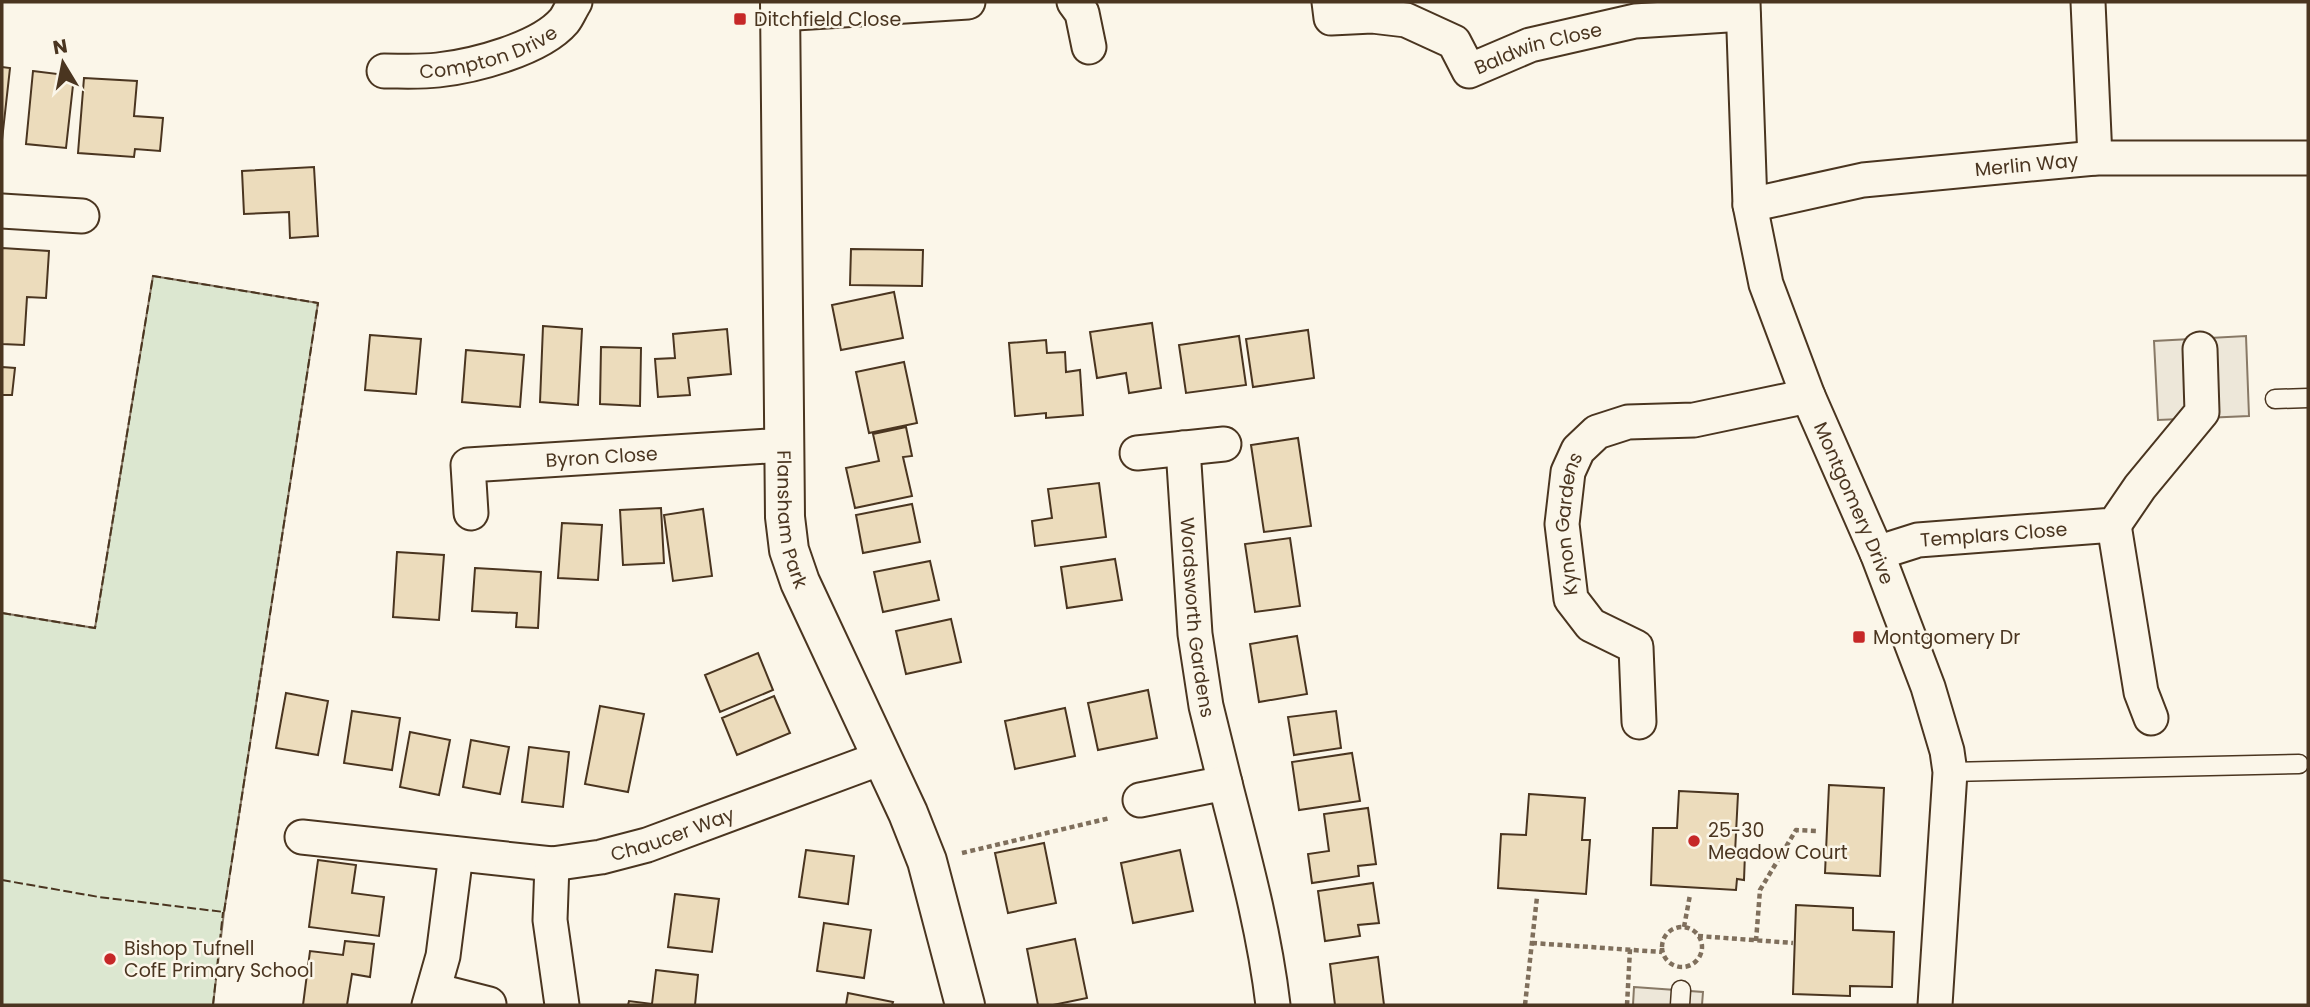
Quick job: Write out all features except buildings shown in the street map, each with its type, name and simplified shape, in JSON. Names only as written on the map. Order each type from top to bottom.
[{"type":"street","name":"Compton Drive","points":[[384,71],[436,71],[475,64],[514,51],[544,36],[564,21],[575,2]]},
{"type":"street","points":[[780,8],[968,2]]},
{"type":"street","points":[[1074,2],[1082,13],[1089,47]]},
{"type":"street","name":"Baldwin Close","points":[[1329,2],[1331,18],[1372,16],[1406,20],[1454,42],[1469,71],[1530,45],[1635,21],[1743,8]]},
{"type":"street","points":[[2088,2],[2095,158]]},
{"type":"street","name":"Flansham Park","points":[[780,8],[785,517],[800,582],[908,813],[927,861],[965,1005]]},
{"type":"street","name":"Montgomery Drive","points":[[1743,8],[1750,205],[1766,284],[1808,396],[1877,553],[1928,687],[1947,751],[1950,772],[1935,1005]]},
{"type":"street","name":"Merlin Way","points":[[1750,205],[1863,180],[2095,158],[2308,158]]},
{"type":"street","points":[[2,211],[82,216]]},
{"type":"street","points":[[2151,718],[2141,692],[2114,526],[2140,487],[2202,412],[2200,349]]},
{"type":"street","name":"Kynon Gardens","points":[[1639,722],[1636,646],[1591,625],[1571,599],[1562,524],[1568,472],[1577,450],[1597,432],[1628,422],[1694,420],[1808,396]]},
{"type":"street","points":[[1137,453],[1224,444]]},
{"type":"street","name":"Byron Close","points":[[471,513],[468,465],[785,445]]},
{"type":"street","name":"Wordsworth Gardens","points":[[1183,448],[1195,634],[1206,706],[1256,901],[1268,960],[1273,1005]]},
{"type":"street","name":"Templars Close","points":[[1877,553],[1917,540],[2114,526]]},
{"type":"street","name":"Chaucer Way","points":[[302,837],[552,864],[601,858],[647,845],[881,758]]},
{"type":"street","points":[[1140,800],[1224,783]]},
{"type":"street","points":[[456,854],[443,956],[432,998],[489,1004]]},
{"type":"street","points":[[552,864],[550,920],[562,1005]]},
{"type":"lane","points":[[2274,399],[2308,398]]},
{"type":"lane","points":[[1950,772],[2299,764]]},
{"type":"path","points":[[927,861],[1131,813],[1140,800]]},
{"type":"path","points":[[1756,941],[1760,890],[1796,830],[1817,831]]},
{"type":"path","points":[[1684,927],[1690,895]]},
{"type":"path","points":[[1525,1005],[1537,897]]},
{"type":"path","points":[[1699,936],[1699,956],[1689,966],[1670,963],[1662,952],[1667,934],[1684,927],[1699,936],[1793,943]]},
{"type":"path","points":[[1532,943],[1662,952]]},
{"type":"path","points":[[1627,1005],[1630,949]]},
{"type":"green space","points":[[153,276],[318,303],[224,912],[213,1005],[2,1005],[2,613],[95,628]]},
{"type":"shaded area","points":[[2246,336],[2249,416],[2158,420],[2154,341]]},
{"type":"shaded area","points":[[1634,987],[1703,992],[1702,1005],[1633,1005]]},
{"type":"fence","points":[[2,613],[95,628],[153,276],[318,303],[224,912],[99,897],[2,880]]},
{"type":"fence","points":[[213,1005],[223,912]]},
{"type":"place","name":"Ditchfield Close","points":[[740,19]]},
{"type":"place","name":"Montgomery Dr","points":[[1859,637]]},
{"type":"place","name":"25-30 Meadow Court","points":[[1694,841]]},
{"type":"place","name":"Bishop Tufnell CofE Primary School","points":[[110,959]]}]
